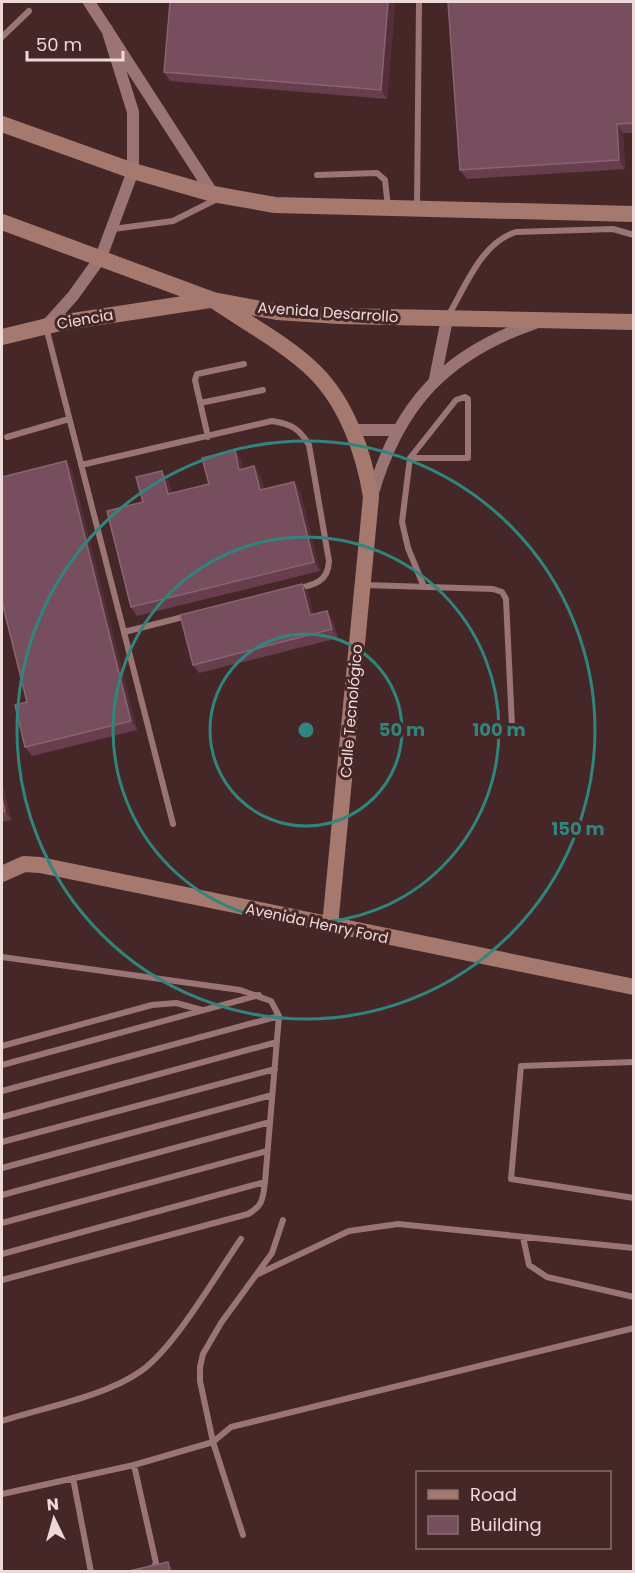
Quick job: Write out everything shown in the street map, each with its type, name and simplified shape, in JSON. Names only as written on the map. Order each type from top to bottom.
[{"type":"street","points":[[89,2],[217,195]]},
{"type":"street","name":"Ciencia","points":[[46,326],[73,296],[101,257],[133,171],[133,112],[107,29]]},
{"type":"street","points":[[2,124],[133,171],[217,195],[275,205],[633,214]]},
{"type":"street","name":"Avenida Desarrollo","points":[[2,222],[213,300],[277,312],[447,319],[633,322]]},
{"type":"street","name":"Ciencia","points":[[46,326],[213,300]]},
{"type":"street","name":"Calle Tecnológico","points":[[213,300],[315,372],[329,389],[352,430],[366,465],[372,497]]},
{"type":"street","name":"Calle Tecnológico","points":[[435,379],[447,319]]},
{"type":"street","name":"Calle Tecnológico","points":[[330,926],[372,497],[382,459],[396,430],[435,379],[469,352],[514,330],[547,319]]},
{"type":"street","points":[[2,337],[46,326]]},
{"type":"street","points":[[352,430],[396,430]]},
{"type":"street","name":"Avenida Henry Ford","points":[[2,874],[24,864],[40,865],[633,987]]},
{"type":"lane","points":[[417,208],[419,2]]},
{"type":"lane","points":[[2,37],[29,11]]},
{"type":"lane","points":[[317,175],[377,173],[382,175],[385,180],[388,208]]},
{"type":"lane","points":[[113,229],[173,221],[217,195]]},
{"type":"lane","points":[[447,319],[489,247],[502,236],[516,232],[613,229],[633,235]]},
{"type":"lane","points":[[46,326],[173,824]]},
{"type":"lane","points":[[208,437],[195,380],[197,374],[244,364]]},
{"type":"lane","points":[[200,403],[263,390]]},
{"type":"lane","points":[[410,458],[468,458],[468,399],[465,396],[456,400],[410,458],[402,522],[408,548],[424,587]]},
{"type":"lane","points":[[7,437],[69,419]]},
{"type":"lane","points":[[81,465],[272,421],[293,425],[309,445],[325,538],[328,571],[324,579],[315,585],[292,590]]},
{"type":"lane","points":[[363,585],[493,589],[502,592],[506,599],[512,726]]},
{"type":"lane","points":[[124,632],[191,615]]},
{"type":"lane","points":[[2,957],[260,995],[271,1000],[279,1016],[265,1182],[262,1202],[258,1209],[248,1214],[2,1280]]},
{"type":"lane","points":[[2,1065],[260,995]]},
{"type":"lane","points":[[2,1046],[152,1005],[176,1003],[203,1010]]},
{"type":"lane","points":[[2,1091],[279,1016]]},
{"type":"lane","points":[[2,1117],[277,1042]]},
{"type":"lane","points":[[633,1062],[521,1066],[511,1179],[633,1198]]},
{"type":"lane","points":[[2,1142],[275,1069]]},
{"type":"lane","points":[[2,1168],[272,1095]]},
{"type":"lane","points":[[2,1195],[270,1122]]},
{"type":"lane","points":[[2,1223],[267,1151]]},
{"type":"lane","points":[[2,1254],[265,1182]]},
{"type":"lane","points":[[243,1535],[213,1442],[200,1381],[203,1354],[221,1323],[272,1253],[283,1220]]},
{"type":"lane","points":[[256,1275],[349,1232],[372,1226],[398,1224],[633,1248]]},
{"type":"lane","points":[[524,1237],[529,1264],[547,1277],[633,1297]]},
{"type":"lane","points":[[2,1421],[112,1387],[141,1371],[164,1350],[241,1239]]},
{"type":"lane","points":[[2,1494],[134,1465],[213,1442],[231,1427],[633,1328]]},
{"type":"lane","points":[[134,1465],[156,1563],[153,1568],[137,1572]]},
{"type":"lane","points":[[73,1478],[91,1572]]},
{"type":"building","points":[[170,2],[388,2],[381,90],[164,72]]},
{"type":"building","points":[[448,2],[633,2],[633,123],[617,124],[619,160],[460,170]]},
{"type":"building","points":[[235,450],[239,470],[254,466],[260,490],[294,482],[314,562],[131,607],[107,511],[143,502],[136,477],[162,471],[168,494],[209,484],[202,458]]},
{"type":"building","points":[[66,461],[131,721],[25,747],[15,705],[27,702],[2,602],[2,477]]},
{"type":"building","points":[[302,584],[310,615],[327,611],[332,629],[193,665],[180,615]]},
{"type":"building","points":[[168,1562],[170,1572],[125,1572]]}]
